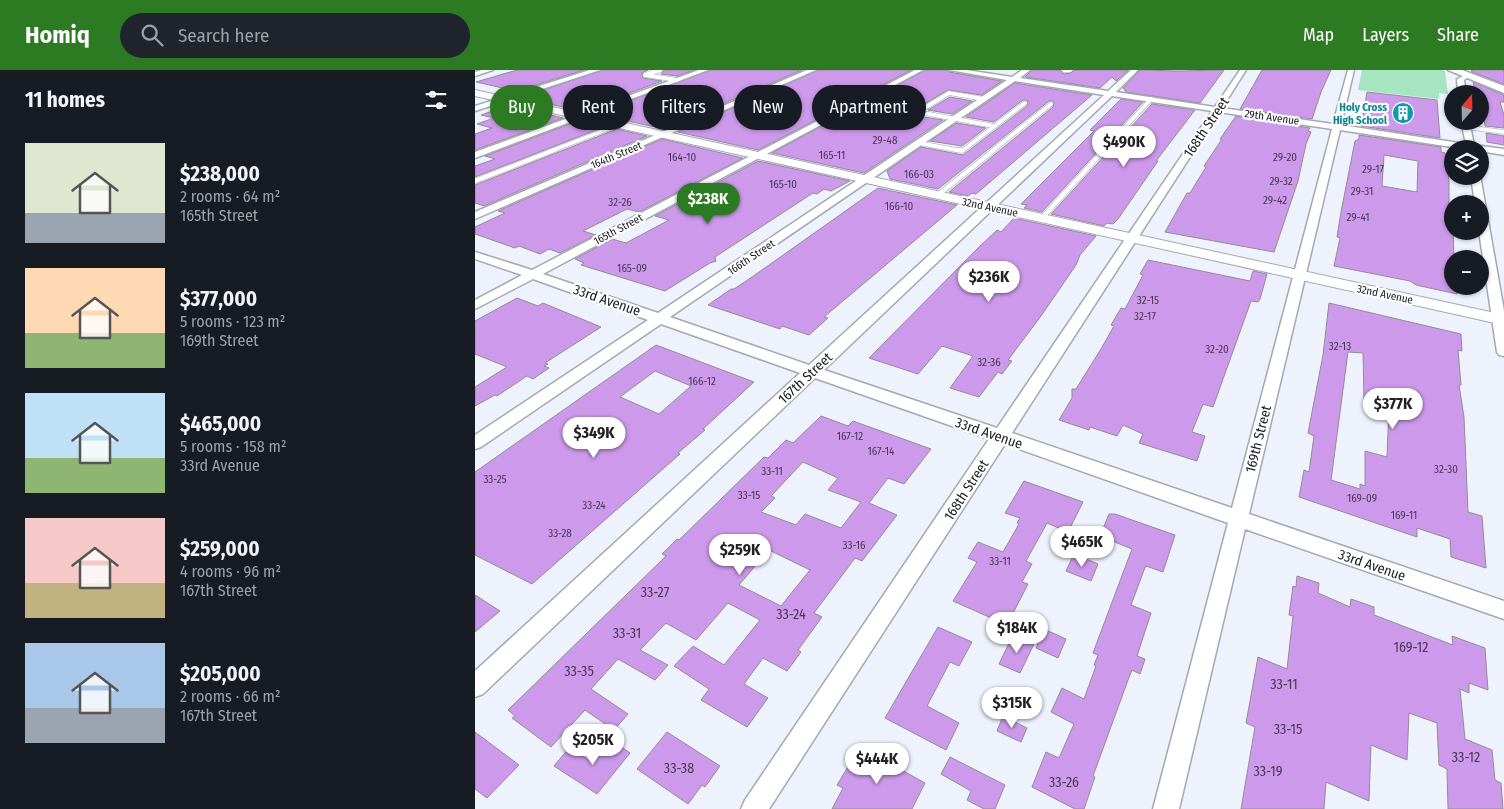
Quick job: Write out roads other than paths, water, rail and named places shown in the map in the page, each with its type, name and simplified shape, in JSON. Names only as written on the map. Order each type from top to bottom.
[{"type":"main road","points":[[1453,70],[1504,83]]},
{"type":"main road","points":[[1469,73],[1504,90]]},
{"type":"street","points":[[475,74],[490,70]]},
{"type":"street","points":[[551,85],[597,70]]},
{"type":"street","points":[[633,96],[705,70]]},
{"type":"street","name":"164th Street","points":[[475,216],[813,70]]},
{"type":"street","name":"165th Street","points":[[475,305],[920,70]]},
{"type":"street","name":"29th Avenue","points":[[952,70],[1444,144]]},
{"type":"street","name":"166th Street","points":[[475,443],[1027,70]]},
{"type":"street","name":"167th Street","points":[[475,686],[1135,70]]},
{"type":"street","name":"168th Street","points":[[754,809],[1243,70]]},
{"type":"street","name":"169th Street","points":[[1166,809],[1351,70]]},
{"type":"street","points":[[1461,85],[1460,80],[1469,73]]},
{"type":"street","name":"32nd Avenue","points":[[475,93],[490,96]]},
{"type":"street","points":[[475,109],[490,104]]},
{"type":"street","points":[[475,155],[563,122]]},
{"type":"street","name":"32nd Avenue","points":[[633,128],[1501,320]]},
{"type":"street","name":"29th Avenue","points":[[1489,150],[1504,152]]},
{"type":"street","points":[[1478,185],[1501,320],[1504,352]]},
{"type":"street","name":"33rd Avenue","points":[[475,254],[1504,610]]},
{"type":"lane","points":[[660,70],[645,75],[677,80]]},
{"type":"lane","points":[[1064,70],[1070,70]]},
{"type":"lane","points":[[984,99],[949,93],[918,112],[994,126]]},
{"type":"lane","points":[[1042,218],[1151,99]]},
{"type":"lane","points":[[919,143],[962,151],[1025,103]]},
{"type":"lane","points":[[938,195],[1051,104]]},
{"type":"lane","points":[[1489,129],[1504,132]]},
{"type":"lane","points":[[475,181],[605,130]]},
{"type":"place","name":"Holy Cross High School","points":[[1403,113]]}]
